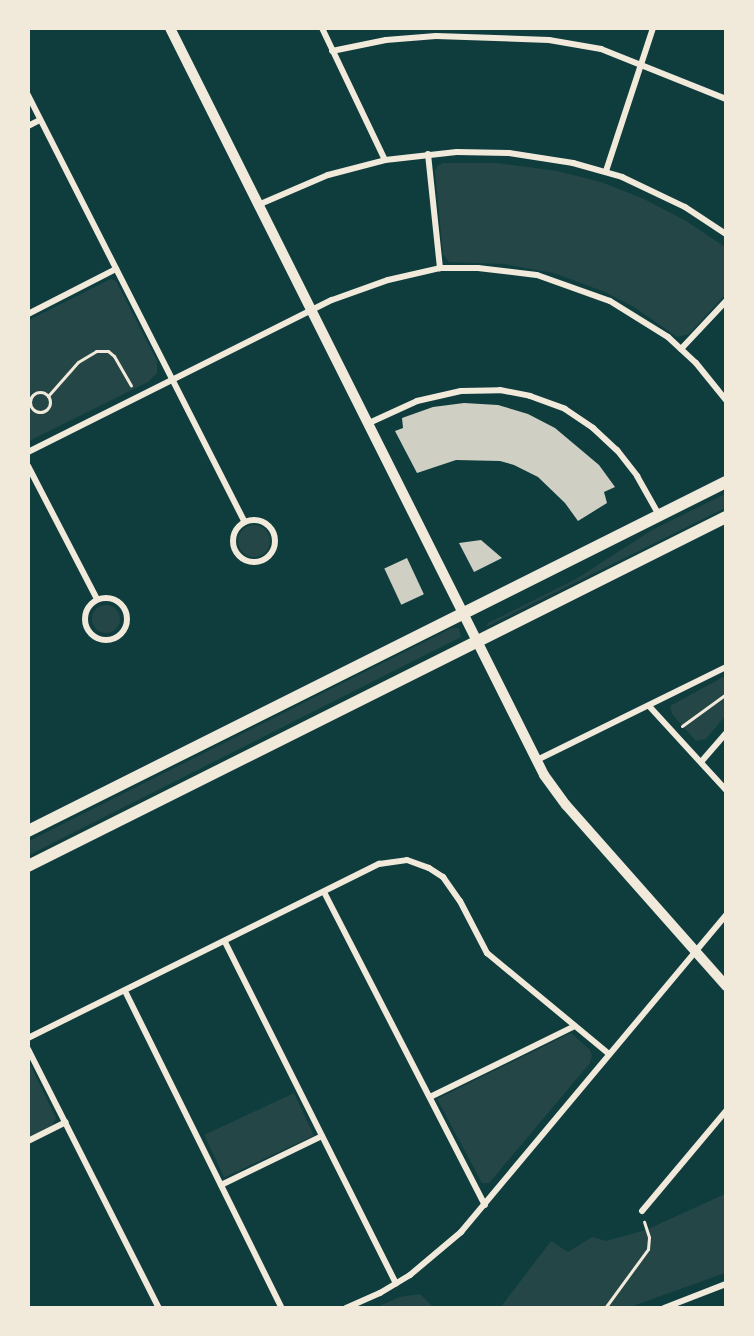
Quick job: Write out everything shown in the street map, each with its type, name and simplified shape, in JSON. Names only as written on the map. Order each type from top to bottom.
[{"type":"main road","points":[[28,831],[726,482]]},
{"type":"main road","points":[[28,866],[726,518]]},
{"type":"street","points":[[170,28],[537,760],[566,805],[726,986]]},
{"type":"street","points":[[321,28],[385,160]]},
{"type":"street","points":[[606,171],[653,28]]},
{"type":"street","points":[[332,51],[406,39],[499,37],[549,40],[601,49],[726,99]]},
{"type":"street","points":[[28,95],[244,522]]},
{"type":"street","points":[[28,126],[40,120]]},
{"type":"street","points":[[258,205],[328,176],[385,160],[428,154],[510,153],[553,159],[606,171],[666,197],[726,234]]},
{"type":"street","points":[[428,154],[440,268]]},
{"type":"street","points":[[28,452],[312,309],[388,280],[440,268],[494,269],[537,275],[563,283],[630,312],[668,337],[726,400]]},
{"type":"street","points":[[28,314],[116,269]]},
{"type":"street","points":[[681,349],[726,301]]},
{"type":"street","points":[[369,423],[417,401],[461,391],[500,390],[530,396],[565,409],[601,435],[617,450],[637,476],[659,515]]},
{"type":"street","points":[[28,466],[97,599]]},
{"type":"street","points":[[259,520],[272,528],[275,535],[274,550],[263,561],[244,560],[235,551],[232,537],[239,525],[244,522],[259,520]]},
{"type":"street","points":[[104,597],[118,600],[127,612],[126,627],[116,638],[102,640],[90,634],[87,628],[85,615],[87,608],[97,599],[104,597]]},
{"type":"street","points":[[537,760],[726,667]]},
{"type":"street","points":[[649,706],[726,790]]},
{"type":"street","points":[[701,762],[726,733]]},
{"type":"street","points":[[28,1038],[379,864],[407,860],[429,868],[451,886],[487,953],[609,1054]]},
{"type":"street","points":[[324,892],[485,1205]]},
{"type":"street","points":[[346,1308],[396,1284],[441,1251],[485,1205],[726,915]]},
{"type":"street","points":[[225,942],[396,1284]]},
{"type":"street","points":[[125,991],[282,1308]]},
{"type":"street","points":[[430,1097],[575,1026]]},
{"type":"street","points":[[28,1048],[159,1308]]},
{"type":"street","points":[[642,1211],[726,1111]]},
{"type":"street","points":[[28,1141],[66,1122]]},
{"type":"street","points":[[221,1185],[322,1136]]},
{"type":"street","points":[[664,1308],[726,1284]]},
{"type":"path","points":[[48,396],[83,357],[103,351],[114,356],[136,397]]},
{"type":"path","points":[[42,392],[48,396],[50,403],[46,410],[39,412],[33,409],[30,402],[32,396],[42,392]]},
{"type":"path","points":[[674,733],[726,694]]},
{"type":"path","points":[[605,1308],[648,1249],[649,1237],[642,1211]]},
{"type":"shaded area","points":[[444,163],[496,163],[557,171],[601,182],[644,199],[686,221],[725,247],[725,295],[689,334],[677,337],[634,307],[605,292],[554,273],[504,264],[449,262],[443,254],[435,171],[437,166]]},
{"type":"shaded area","points":[[111,279],[116,281],[157,361],[157,373],[148,382],[29,441],[29,320]]},
{"type":"shaded area","points":[[725,494],[725,508],[486,627],[488,623],[576,579],[652,530]]},
{"type":"shaded area","points":[[254,525],[265,530],[270,541],[265,552],[254,557],[243,552],[238,541],[243,530]]},
{"type":"shaded area","points":[[106,605],[116,609],[120,619],[116,629],[106,633],[96,629],[92,619],[96,609]]},
{"type":"shaded area","points":[[452,628],[459,628],[461,637],[29,855],[29,841]]},
{"type":"shaded area","points":[[725,676],[725,716],[706,739],[696,741],[672,714],[670,706]]},
{"type":"shaded area","points":[[571,1033],[590,1050],[592,1055],[590,1063],[489,1183],[482,1183],[437,1099]]},
{"type":"shaded area","points":[[28,1060],[56,1118],[52,1126],[28,1138]]},
{"type":"shaded area","points":[[294,1093],[314,1136],[224,1177],[204,1135]]},
{"type":"shaded area","points":[[725,1194],[725,1273],[630,1307],[500,1308],[551,1241],[568,1252],[592,1237],[606,1241],[646,1230]]},
{"type":"shaded area","points":[[420,1294],[433,1307],[377,1307],[400,1297]]},
{"type":"building","points":[[464,403],[498,405],[528,414],[555,428],[599,465],[615,487],[604,492],[607,503],[578,521],[565,503],[538,477],[500,461],[456,460],[417,473],[395,431],[403,428],[402,418],[433,407]]},
{"type":"building","points":[[481,540],[502,558],[474,572],[459,543]]},
{"type":"building","points":[[407,558],[424,594],[401,605],[384,569]]}]
